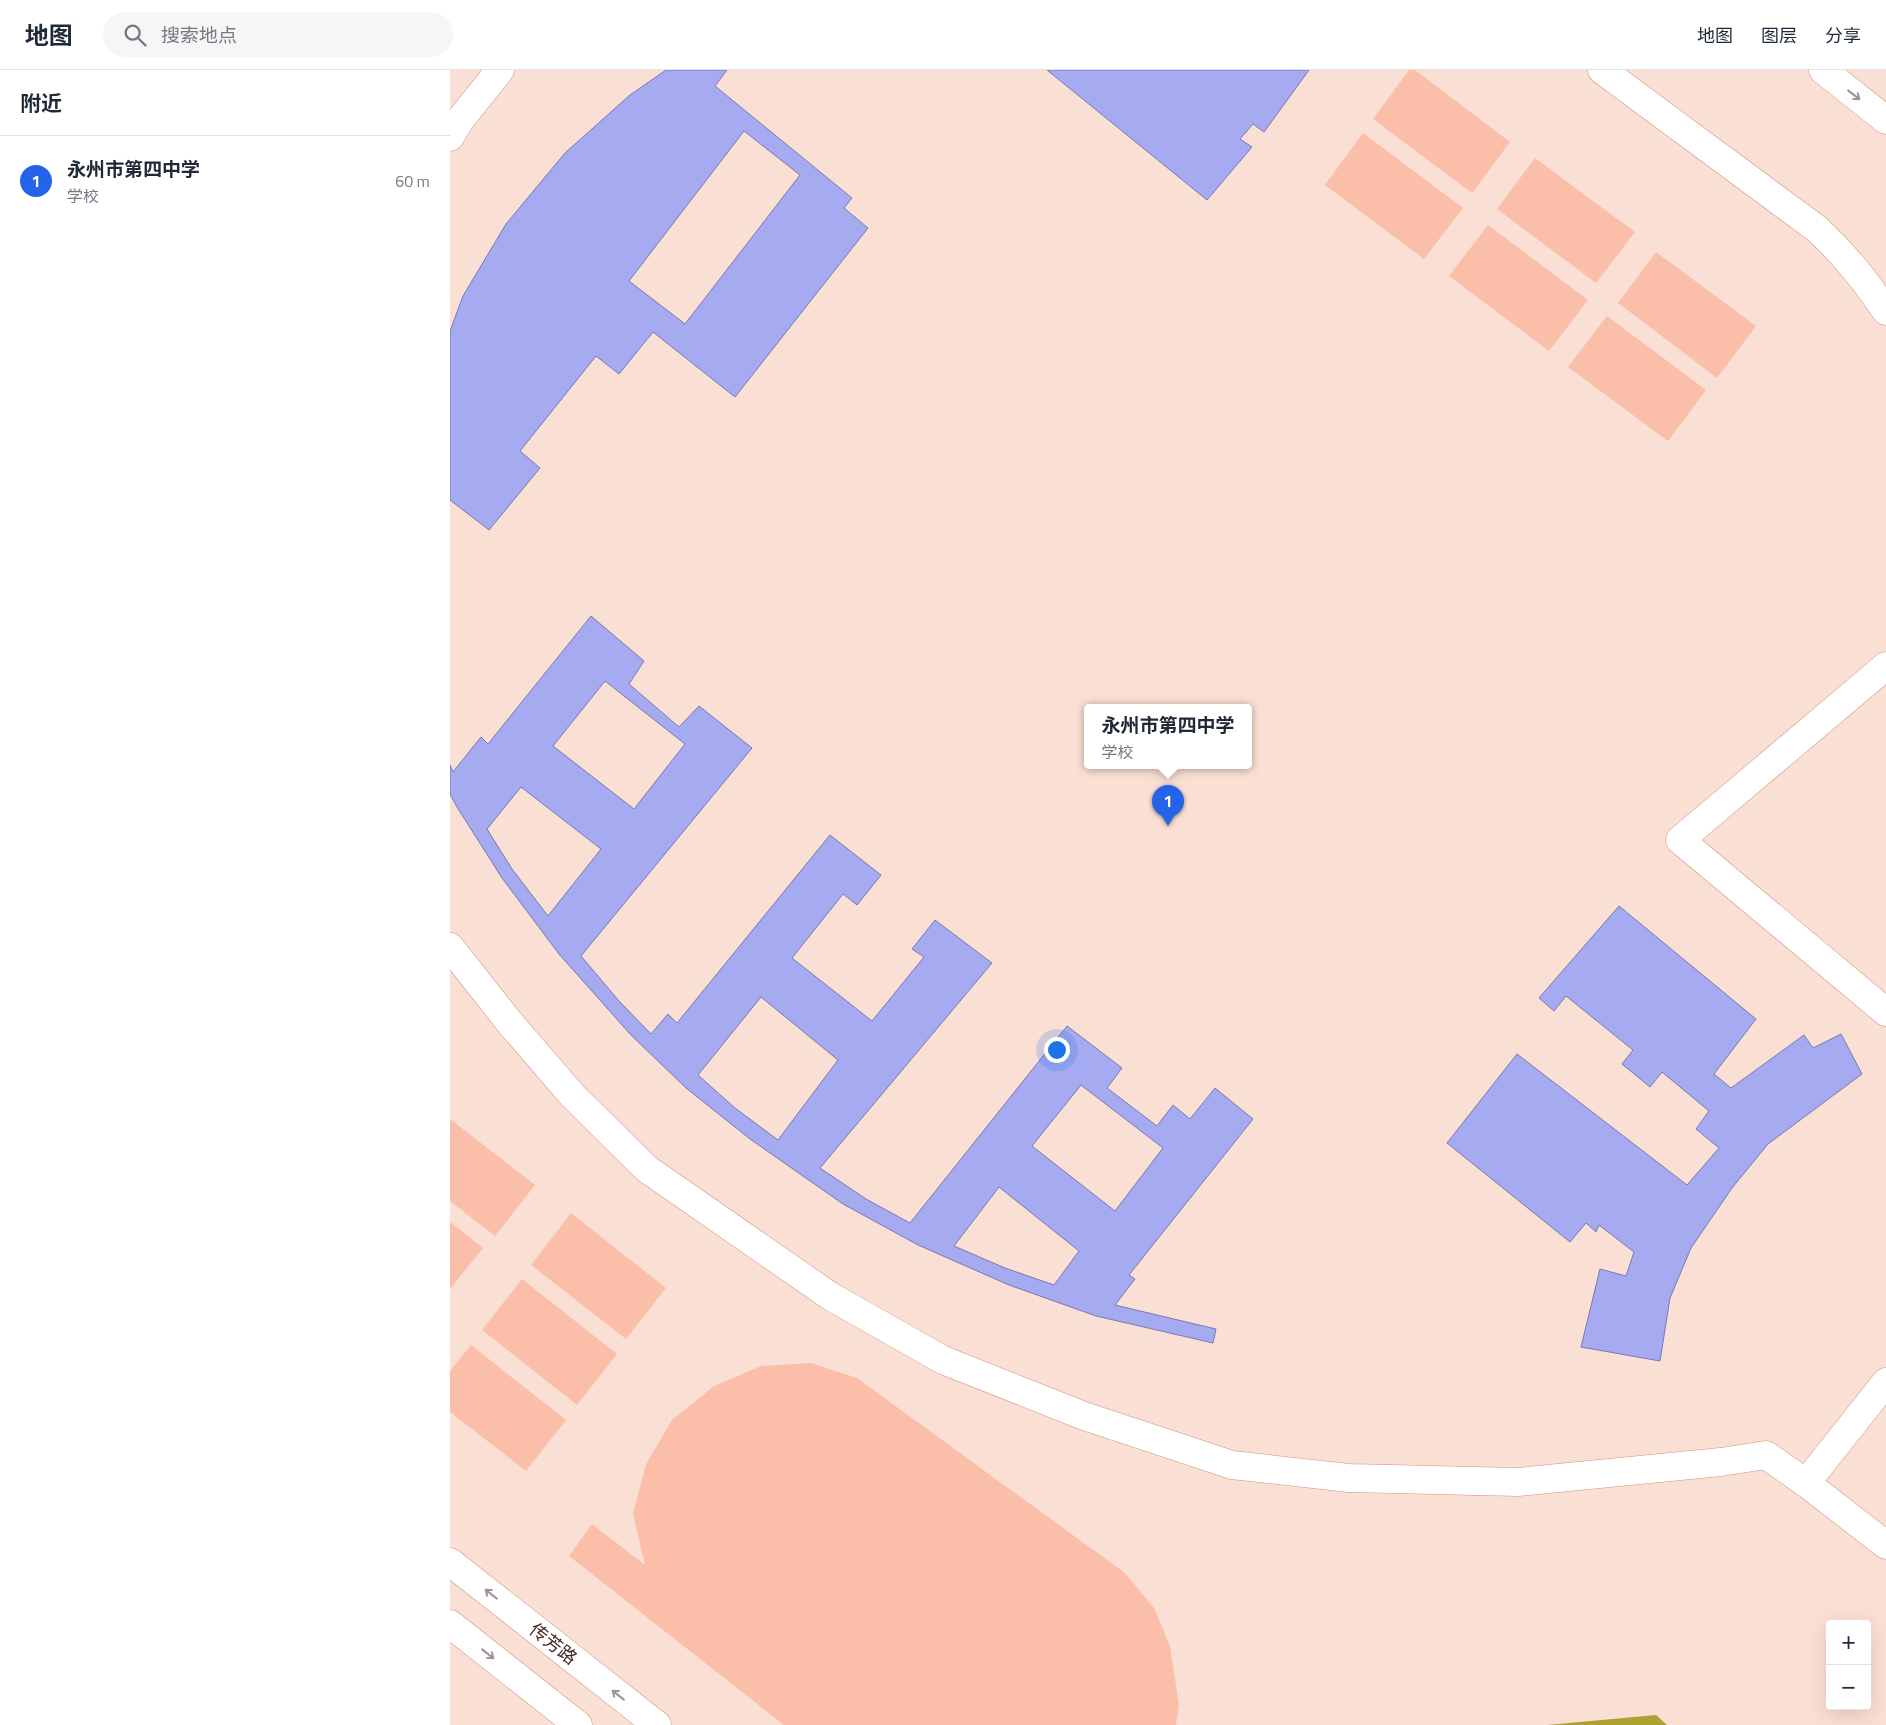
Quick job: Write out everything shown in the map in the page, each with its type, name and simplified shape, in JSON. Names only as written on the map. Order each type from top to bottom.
[{"type":"main road","points":[[454,123],[500,70]]},
{"type":"main road","points":[[1602,70],[1817,230],[1842,252],[1886,311]]},
{"type":"main road","points":[[1823,70],[1886,120]]},
{"type":"main road","points":[[1886,666],[1680,840],[1886,1012]]},
{"type":"main road","points":[[450,947],[510,1023],[573,1096],[647,1169],[712,1216],[838,1301],[943,1360],[1084,1416],[1232,1465],[1349,1478],[1518,1482],[1721,1462],[1766,1455],[1806,1483],[1886,1545]]},
{"type":"main road","points":[[1806,1483],[1886,1382]]},
{"type":"main road","name":"传芳路","points":[[450,1562],[657,1725]]},
{"type":"main road","points":[[450,1624],[578,1725]]},
{"type":"shaded area","points":[[1409,70],[1415,70],[1510,142],[1472,193],[1373,119]]},
{"type":"shaded area","points":[[1363,133],[1463,208],[1424,259],[1325,185]]},
{"type":"shaded area","points":[[1535,158],[1635,232],[1596,283],[1497,209]]},
{"type":"shaded area","points":[[1488,225],[1588,300],[1549,351],[1449,276]]},
{"type":"shaded area","points":[[1656,252],[1756,326],[1717,378],[1618,303]]},
{"type":"shaded area","points":[[1607,316],[1706,390],[1668,441],[1568,367]]},
{"type":"shaded area","points":[[450,1119],[535,1185],[495,1236],[450,1201]]},
{"type":"shaded area","points":[[571,1213],[666,1288],[626,1339],[531,1265]]},
{"type":"shaded area","points":[[450,1222],[483,1248],[450,1289]]},
{"type":"shaded area","points":[[522,1279],[617,1354],[577,1405],[482,1330]]},
{"type":"shaded area","points":[[471,1345],[566,1420],[526,1471],[450,1412],[450,1371]]},
{"type":"shaded area","points":[[811,1363],[857,1378],[1125,1573],[1154,1608],[1170,1646],[1179,1705],[1176,1725],[784,1725],[569,1556],[592,1524],[645,1565],[633,1514],[646,1464],[672,1420],[714,1386],[761,1366]]},
{"type":"shaded area","points":[[1656,1715],[1667,1725],[1547,1725]]},
{"type":"building","points":[[666,70],[727,70],[715,86],[852,198],[844,208],[868,228],[735,397],[653,332],[619,374],[596,356],[520,451],[540,468],[489,530],[450,500],[450,331],[463,296],[506,224],[565,153],[630,95]],"holes":[[[744,131],[800,175],[685,324],[629,281]]]},
{"type":"building","points":[[1047,70],[1309,70],[1264,132],[1253,124],[1240,139],[1252,147],[1207,200]]},
{"type":"building","points":[[591,616],[644,661],[629,684],[679,727],[699,706],[752,748],[581,956],[619,1001],[651,1034],[668,1014],[677,1023],[830,835],[881,875],[857,905],[843,894],[792,958],[872,1021],[924,957],[912,949],[935,920],[992,963],[820,1168],[866,1199],[910,1223],[1067,1026],[1122,1068],[1107,1088],[1157,1126],[1173,1105],[1190,1119],[1215,1088],[1253,1119],[1129,1275],[1135,1279],[1115,1305],[1216,1329],[1213,1343],[1096,1316],[1009,1285],[918,1245],[843,1204],[750,1139],[686,1088],[631,1035],[559,954],[502,878],[457,807],[450,794],[450,765],[453,772],[481,737],[488,744]],"holes":[[[605,681],[685,744],[634,809],[553,746]],[[521,787],[601,849],[548,916],[512,869],[487,829]],[[761,997],[838,1060],[778,1140],[735,1108],[698,1075]],[[1081,1085],[1163,1148],[1115,1211],[1032,1146]],[[999,1187],[1079,1251],[1054,1285],[1005,1268],[954,1246]]]},
{"type":"building","points":[[1619,906],[1756,1019],[1714,1074],[1731,1088],[1804,1035],[1813,1048],[1841,1034],[1862,1074],[1768,1144],[1732,1188],[1691,1248],[1670,1298],[1660,1361],[1581,1347],[1600,1269],[1626,1276],[1634,1252],[1599,1225],[1596,1232],[1586,1223],[1570,1242],[1447,1143],[1517,1054],[1687,1185],[1719,1148],[1696,1129],[1709,1111],[1662,1072],[1650,1087],[1622,1064],[1633,1050],[1566,996],[1554,1011],[1539,998]]},
{"type":"place","name":"永州市第四中学","points":[[1168,826]]}]
